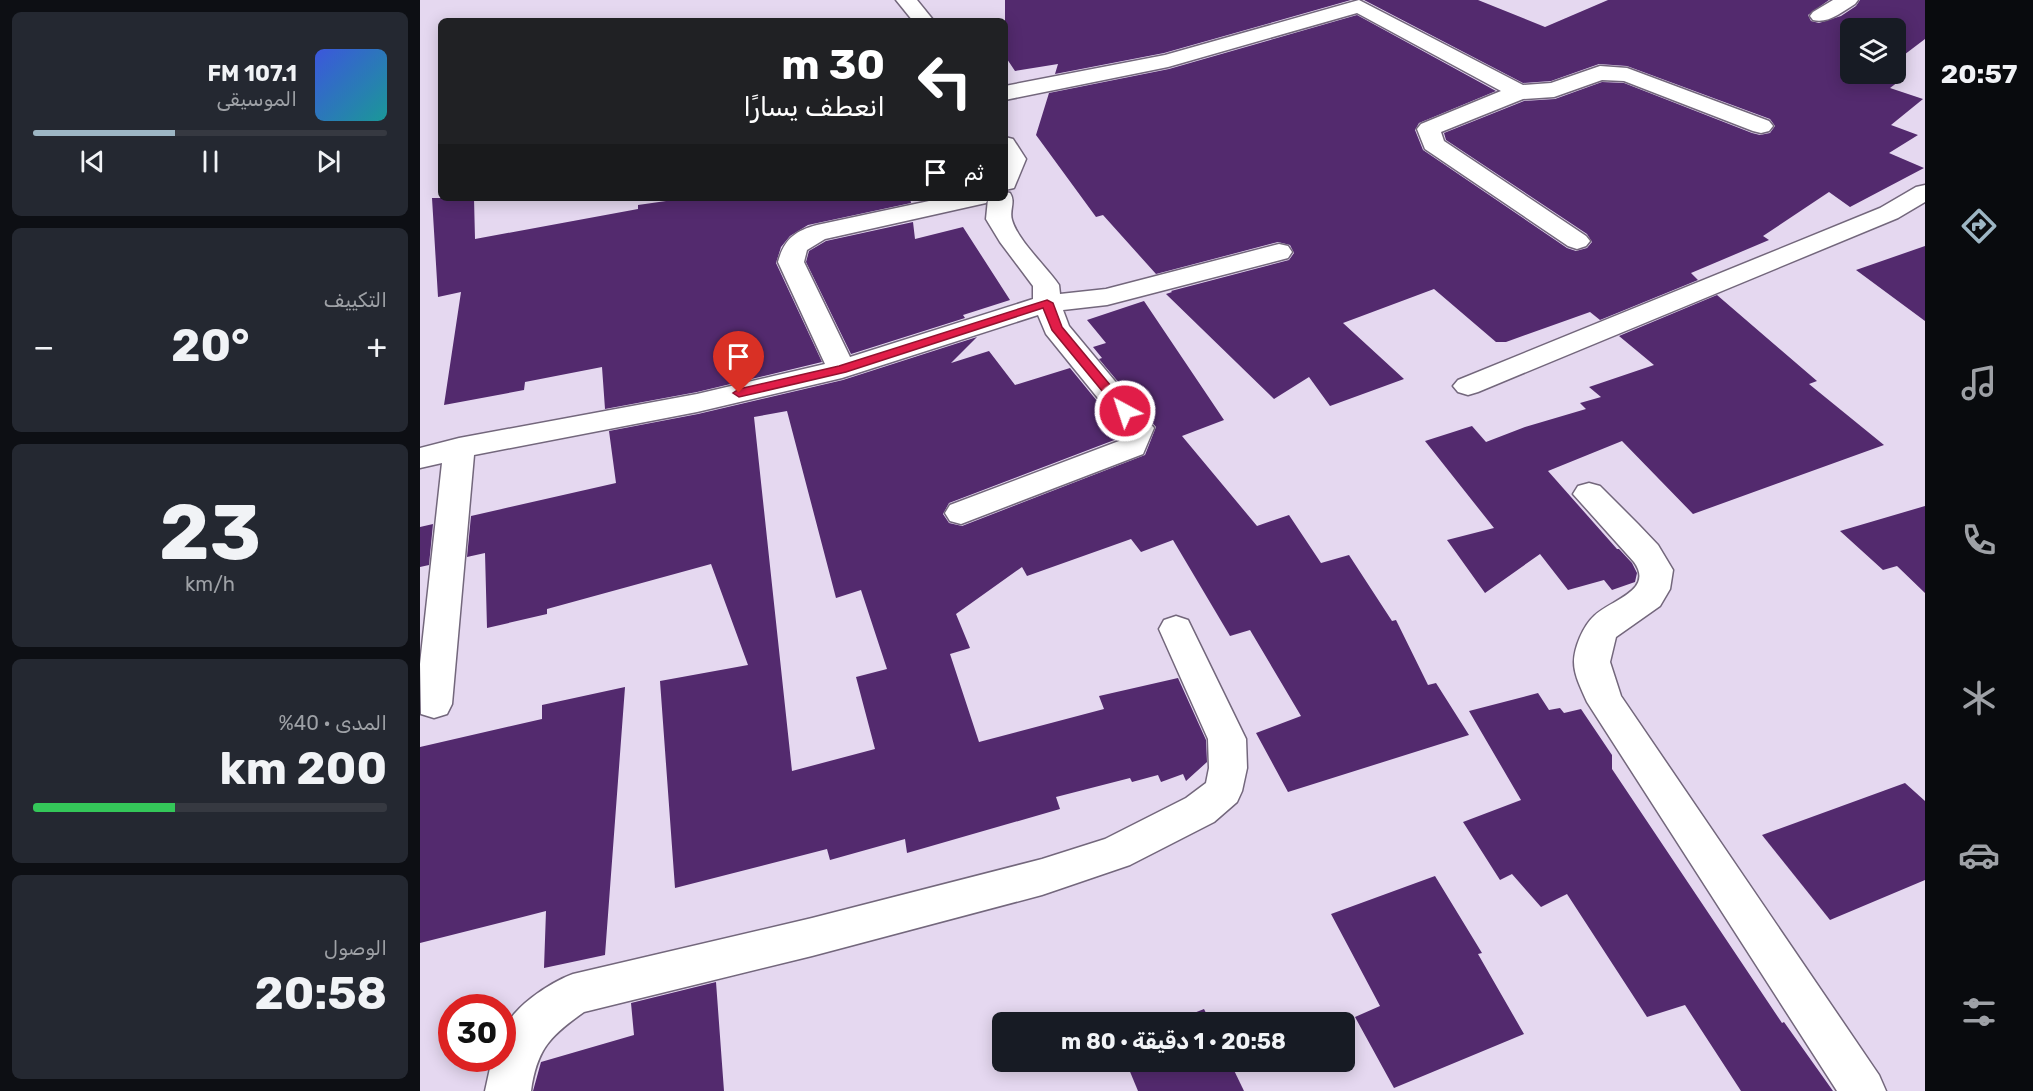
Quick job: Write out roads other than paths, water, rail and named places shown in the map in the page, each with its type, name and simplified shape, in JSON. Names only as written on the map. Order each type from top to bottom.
[{"type":"street","points":[[906,0],[921,18]]},
{"type":"street","points":[[1820,16],[1848,0]]},
{"type":"street","points":[[1008,92],[1168,61],[1365,3],[1519,92]]},
{"type":"street","points":[[1577,241],[1433,144],[1429,129],[1519,92],[1554,90],[1600,73],[1627,75],[1761,126]]},
{"type":"street","points":[[1008,149],[1014,159],[1008,175]]},
{"type":"street","points":[[1468,386],[1889,213],[1925,192]]},
{"type":"street","points":[[842,369],[791,262],[795,246],[817,233],[963,201]]},
{"type":"street","points":[[961,513],[1132,447],[1139,428],[1056,328],[1047,303],[1046,285],[1009,237],[999,219],[1001,201]]},
{"type":"street","points":[[420,458],[459,448],[697,403],[842,369],[1047,303],[1107,297],[1279,252]]},
{"type":"street","points":[[434,704],[459,448]]},
{"type":"street","points":[[1589,494],[1648,555],[1656,569],[1656,584],[1646,600],[1605,625],[1596,643],[1592,662],[1605,702],[1863,1091]]},
{"type":"street","points":[[508,1091],[512,1064],[527,1033],[546,1012],[573,994],[812,937],[1042,878],[1116,853],[1200,810],[1222,791],[1228,768],[1227,739],[1176,629]]}]
